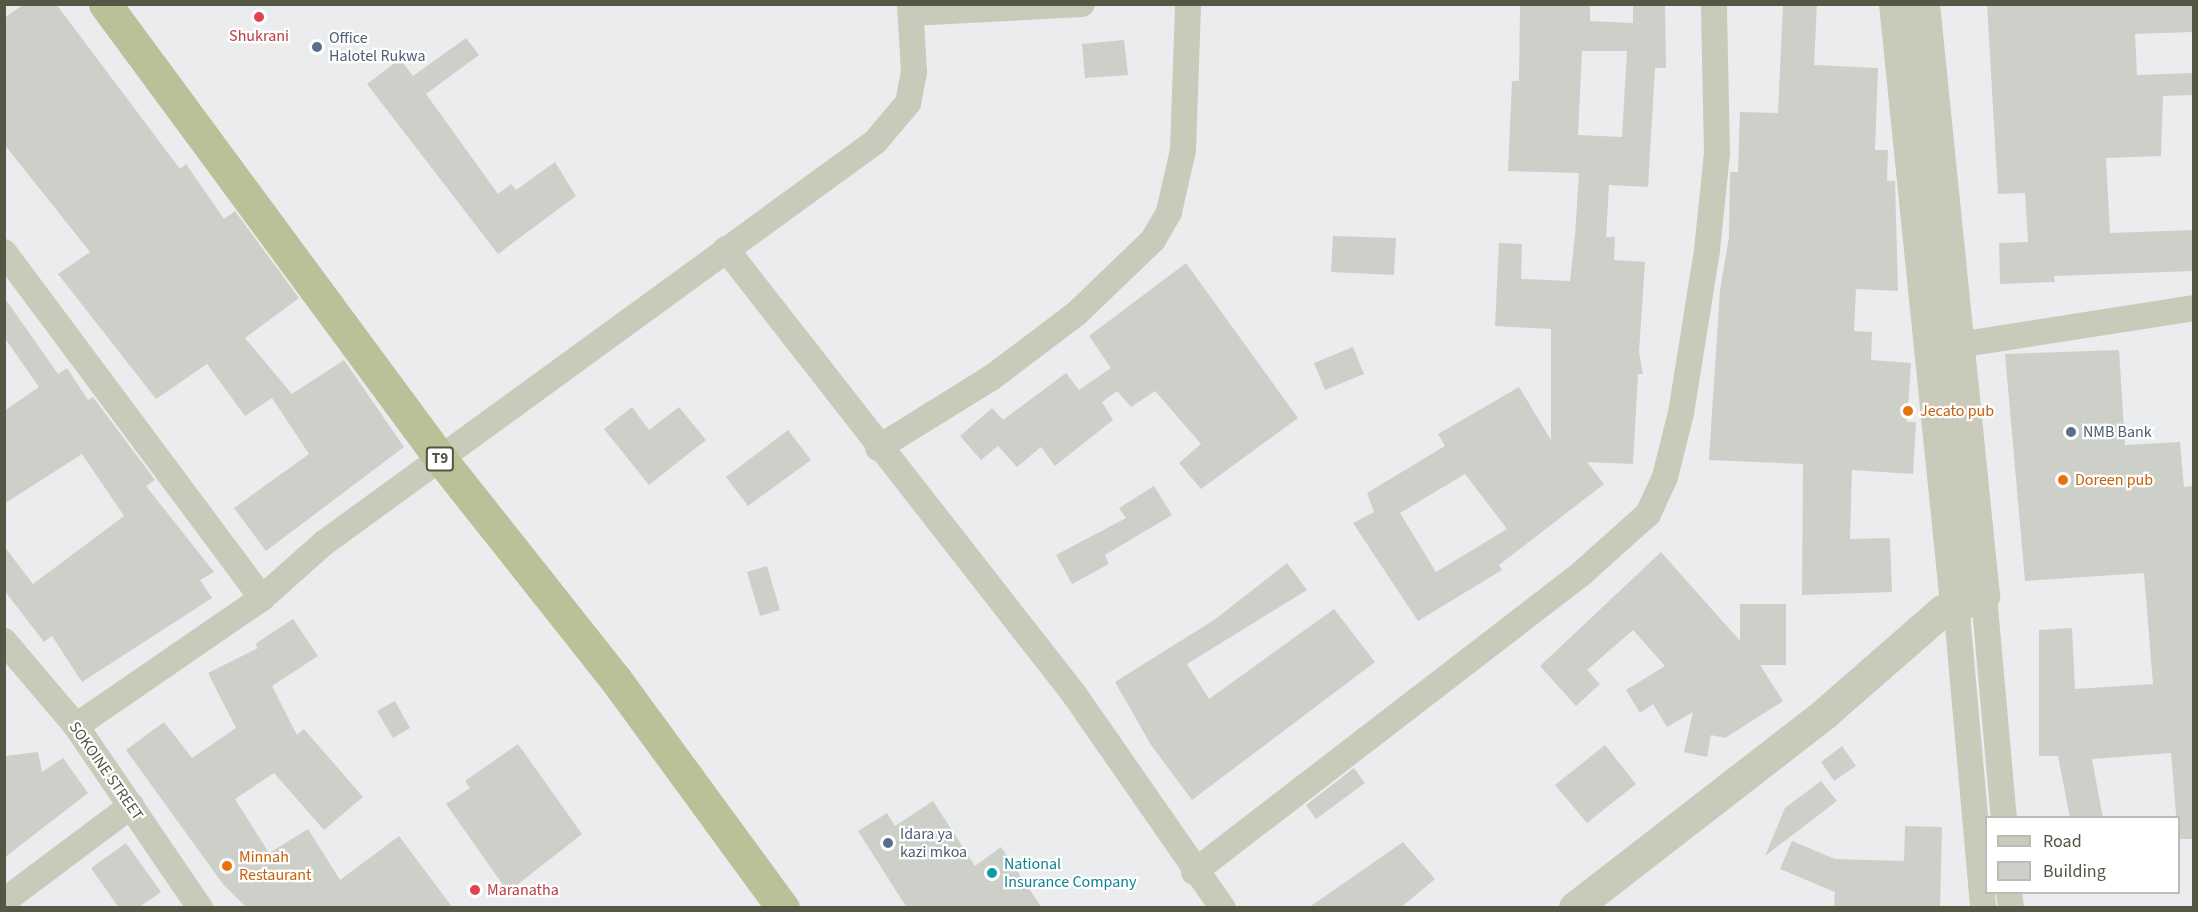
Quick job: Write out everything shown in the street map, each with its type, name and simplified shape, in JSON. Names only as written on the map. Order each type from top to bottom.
[{"type":"highway","name":"T9","points":[[105,4],[440,458],[616,680],[783,908]]},
{"type":"street","points":[[76,726],[262,598],[324,543],[875,142],[908,103],[914,72],[911,9],[1082,4]]},
{"type":"street","points":[[878,448],[991,378],[1076,314],[1153,240],[1169,212],[1183,150],[1188,4]]},
{"type":"street","points":[[1194,872],[1582,573],[1648,514],[1665,477],[1681,413],[1707,250],[1717,153],[1714,4]]},
{"type":"street","points":[[1895,4],[1944,347],[1970,599],[2004,816]]},
{"type":"street","points":[[1924,4],[1944,347]]},
{"type":"street","points":[[726,249],[878,448],[1074,694],[1194,872],[1223,908]]},
{"type":"street","points":[[4,252],[262,598]]},
{"type":"street","points":[[1944,347],[2193,308]]},
{"type":"street","points":[[1575,908],[1970,599]]},
{"type":"street","points":[[1970,599],[1983,908]]},
{"type":"street","name":"SOKOINE STREET","points":[[4,641],[76,726],[200,908]]},
{"type":"street","points":[[4,901],[131,806]]},
{"type":"building","points":[[24,4],[56,4],[180,169],[186,164],[224,219],[235,211],[299,298],[245,338],[292,394],[344,360],[404,447],[266,551],[234,508],[309,454],[272,398],[245,416],[207,364],[156,399],[58,274],[90,252],[4,144],[4,18]]},
{"type":"building","points":[[1520,4],[1590,4],[1590,21],[1633,23],[1633,4],[1665,4],[1666,68],[1655,68],[1648,187],[1609,185],[1606,237],[1615,237],[1614,260],[1645,262],[1639,352],[1643,374],[1638,374],[1633,464],[1587,462],[1604,484],[1499,565],[1502,570],[1418,621],[1353,523],[1374,512],[1367,493],[1445,446],[1438,434],[1519,387],[1551,440],[1551,329],[1495,326],[1499,243],[1522,244],[1521,279],[1570,281],[1579,173],[1508,171],[1512,81],[1519,81]],"holes":[[[1582,51],[1627,51],[1622,137],[1578,135]],[[1465,474],[1507,529],[1436,572],[1400,513]]]},
{"type":"building","points":[[1817,4],[1814,65],[1878,68],[1875,150],[1888,150],[1887,181],[1895,181],[1898,291],[1856,289],[1854,331],[1872,332],[1871,360],[1911,363],[1907,422],[1916,422],[1913,474],[1852,470],[1850,539],[1890,538],[1892,592],[1802,595],[1803,464],[1709,460],[1720,290],[1729,237],[1730,172],[1738,172],[1740,112],[1778,113],[1783,5]]},
{"type":"building","points":[[1987,4],[2193,4],[2193,32],[2135,34],[2137,75],[2193,73],[2193,95],[2163,96],[2161,156],[2106,158],[2110,233],[2193,230],[2193,271],[2054,276],[2055,282],[2000,284],[1999,243],[2028,242],[2025,193],[1998,194]]},
{"type":"building","points":[[466,38],[479,55],[426,94],[498,194],[511,184],[516,190],[555,162],[576,196],[498,254],[367,84],[400,59],[413,76]]},
{"type":"building","points":[[1124,40],[1128,75],[1085,78],[1082,44]]},
{"type":"building","points":[[1333,236],[1396,238],[1394,275],[1331,272]]},
{"type":"building","points":[[1186,263],[1298,418],[1201,489],[1179,463],[1201,444],[1155,391],[1131,407],[1117,391],[1102,402],[1113,420],[1055,466],[1041,447],[1017,467],[998,446],[981,460],[960,436],[992,408],[1003,420],[1066,373],[1079,390],[1111,368],[1089,336]]},
{"type":"building","points":[[4,297],[58,374],[67,368],[88,400],[93,397],[155,480],[146,486],[214,572],[200,580],[212,598],[82,682],[52,636],[44,642],[4,590],[4,546],[33,584],[124,516],[82,454],[4,504],[4,411],[39,387],[4,337]]},
{"type":"building","points":[[1353,347],[1364,374],[1325,390],[1314,363]]},
{"type":"building","points":[[2119,350],[2125,445],[2180,442],[2184,487],[2193,486],[2193,839],[2180,839],[2180,816],[2176,816],[2171,753],[2092,759],[2103,816],[2070,816],[2058,756],[2039,756],[2039,630],[2072,628],[2075,689],[2153,684],[2144,573],[2025,581],[2005,354]]},
{"type":"building","points":[[632,407],[649,430],[679,407],[706,440],[649,485],[604,429]]},
{"type":"building","points":[[788,430],[811,460],[748,506],[726,477]]},
{"type":"building","points":[[1154,486],[1172,515],[1105,555],[1109,564],[1072,584],[1056,555],[1126,518],[1119,508]]},
{"type":"building","points":[[1661,552],[1740,641],[1740,604],[1786,604],[1786,665],[1760,665],[1783,701],[1725,738],[1711,735],[1707,757],[1684,752],[1693,712],[1667,727],[1653,704],[1640,713],[1626,690],[1665,666],[1633,630],[1587,670],[1600,684],[1576,706],[1540,666]]},
{"type":"building","points":[[1287,563],[1307,590],[1187,664],[1209,699],[1334,609],[1375,662],[1192,800],[1151,745],[1115,682],[1214,620]]},
{"type":"building","points":[[767,566],[780,610],[760,616],[747,572]]},
{"type":"building","points":[[293,619],[318,656],[272,686],[297,735],[304,729],[363,797],[324,830],[274,773],[235,799],[269,853],[308,829],[340,880],[399,836],[453,908],[247,908],[223,884],[126,750],[164,722],[192,758],[236,728],[208,673],[258,648],[255,644]]},
{"type":"building","points":[[395,701],[410,728],[393,738],[377,711]]},
{"type":"building","points":[[518,744],[582,834],[508,892],[446,804],[470,788],[465,781]]},
{"type":"building","points":[[1605,745],[1636,784],[1587,823],[1555,785]]},
{"type":"building","points":[[1842,746],[1856,766],[1834,781],[1821,762]]},
{"type":"building","points":[[38,752],[42,772],[63,758],[88,793],[4,858],[4,756]]},
{"type":"building","points":[[1354,768],[1365,783],[1316,819],[1306,805]]},
{"type":"building","points":[[1821,781],[1837,801],[1765,856],[1785,808]]},
{"type":"building","points":[[933,801],[975,866],[1001,847],[1042,908],[907,908],[858,831],[887,813],[895,826]]},
{"type":"building","points":[[1905,826],[1942,827],[1940,908],[1834,906],[1835,892],[1780,869],[1792,841],[1835,859],[1904,861]]},
{"type":"building","points":[[1403,842],[1435,879],[1400,908],[1308,908]]},
{"type":"building","points":[[126,843],[161,892],[138,908],[119,908],[91,868]]},
{"type":"place","name":"Shukrani","points":[[259,17]]},
{"type":"place","name":"Office Halotel Rukwa","points":[[317,47]]},
{"type":"place","name":"Jecato pub","points":[[1908,411]]},
{"type":"place","name":"NMB Bank","points":[[2071,432]]},
{"type":"place","name":"Doreen pub","points":[[2063,480]]},
{"type":"place","name":"Idara ya kazi mkoa","points":[[888,843]]},
{"type":"place","name":"Minnah Restaurant","points":[[227,866]]},
{"type":"place","name":"National Insurance Company","points":[[992,873]]},
{"type":"place","name":"Maranatha","points":[[475,890]]}]
